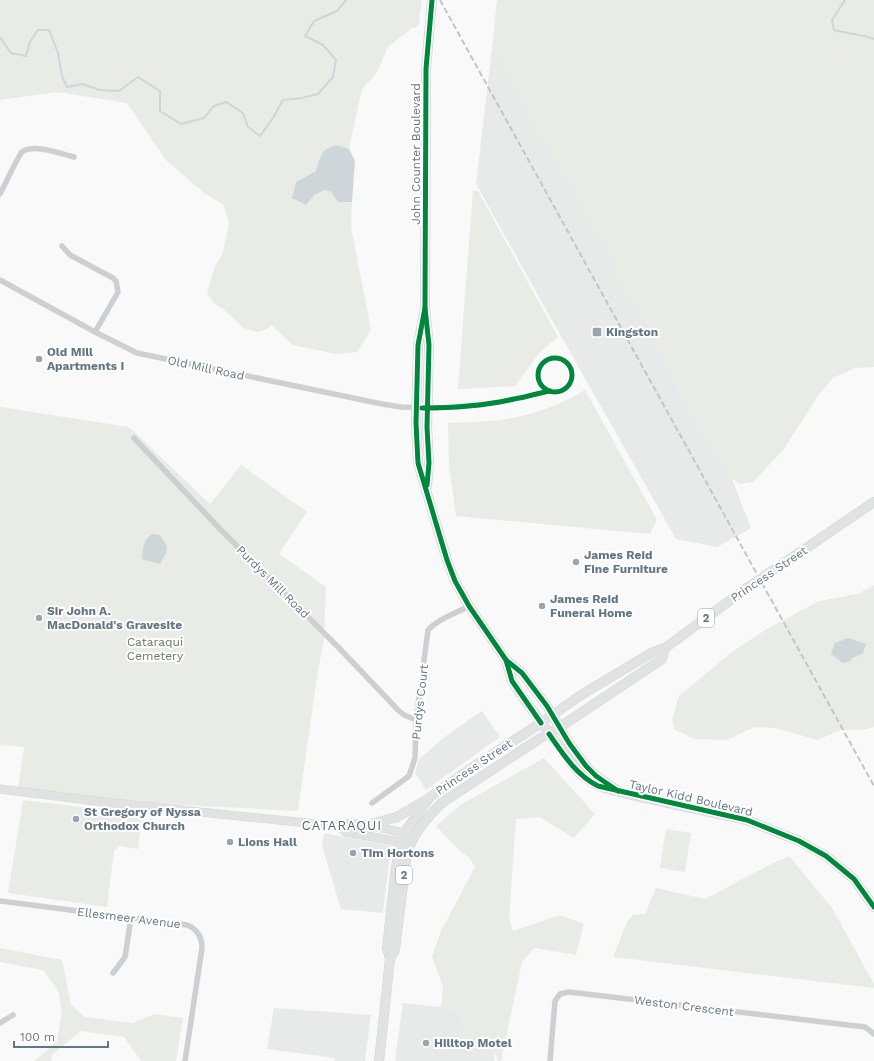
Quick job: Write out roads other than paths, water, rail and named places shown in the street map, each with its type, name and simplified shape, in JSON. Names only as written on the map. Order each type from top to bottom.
[{"type":"main road","name":"John Counter Boulevard","points":[[426,489],[429,463],[429,345],[425,308],[426,69],[432,0]]},
{"type":"main road","name":"John Counter Boulevard","points":[[425,308],[418,345],[416,407],[418,463],[432,515],[455,581],[469,606],[506,660],[522,673],[560,727]]},
{"type":"main road","name":"Princess Street","points":[[379,1061],[390,959],[395,950],[407,853],[408,841],[404,833],[430,797],[581,695],[653,652],[665,648],[747,588],[874,502]]},
{"type":"main road","name":"Princess Street","points":[[408,841],[431,813],[443,802],[662,659],[665,648]]},
{"type":"main road","name":"John Counter Boulevard","points":[[506,660],[512,681],[541,723]]},
{"type":"main road","name":"Taylor Kidd Boulevard","points":[[541,723],[571,764],[586,778],[598,786],[748,820],[799,840],[826,856],[854,879],[874,907]]},
{"type":"main road","name":"Taylor Kidd Boulevard","points":[[560,727],[569,743],[586,766],[596,776],[618,791]]},
{"type":"main road","points":[[0,789],[103,802],[340,827],[347,824],[404,833]]},
{"type":"main road","points":[[363,826],[397,817],[430,797]]},
{"type":"main road","points":[[340,827],[346,832],[408,841]]},
{"type":"street","points":[[0,194],[22,153],[38,148],[74,157]]},
{"type":"street","points":[[62,246],[70,256],[113,278],[116,281],[118,292],[95,332]]},
{"type":"street","name":"Old Mill Road","points":[[0,280],[129,350],[143,355],[382,404],[428,408]]},
{"type":"street","points":[[428,408],[481,405],[514,399]]},
{"type":"street","name":"Purdys Mill Road","points":[[134,438],[220,529],[338,646],[398,710],[404,715],[416,720]]},
{"type":"street","name":"Purdys Court","points":[[372,803],[409,776],[415,758],[416,720],[428,630],[437,622],[469,606]]},
{"type":"street","name":"Ellesmeer Avenue","points":[[0,901],[187,925],[196,932],[201,939],[202,948],[185,1061]]},
{"type":"street","points":[[113,973],[125,956],[131,918]]},
{"type":"street","name":"Weston Crescent","points":[[550,1061],[555,1001],[560,994],[569,992],[864,1028],[874,1034]]},
{"type":"street","points":[[0,1023],[13,1015]]},
{"type":"waterway","points":[[0,37],[11,53],[26,56],[30,42],[38,30],[49,30],[58,53],[62,76],[67,87],[82,84],[100,90],[119,91],[138,77],[160,91],[160,111],[181,124],[204,118],[214,106],[226,102],[243,113],[248,127],[260,136],[273,118],[283,100],[302,98],[318,94],[333,77],[336,60],[323,45],[305,36],[314,21],[337,11],[346,0]]},
{"type":"waterway","points":[[845,0],[832,20],[834,30],[874,39]]},
{"type":"railway","points":[[440,0],[874,786]]},
{"type":"place","name":"Kingston","points":[[597,332]]},
{"type":"place","name":"Old Mill Apartments I","points":[[39,359]]},
{"type":"place","name":"James Reid Fine Furniture","points":[[576,562]]},
{"type":"place","name":"James Reid Funeral Home","points":[[542,606]]},
{"type":"place","name":"Sir John A. MacDonald's Gravesite","points":[[39,618]]},
{"type":"place","name":"St Gregory of Nyssa Orthodox Church","points":[[76,819]]},
{"type":"place","name":"Lions Hall","points":[[230,842]]},
{"type":"place","name":"Tim Hortons","points":[[353,853]]},
{"type":"place","name":"Hilltop Motel","points":[[426,1043]]},
{"type":"district","name":"CATARAQUI","points":[[342,825]]},
{"type":"park label","name":"Cataraqui Cemetery","points":[[155,649]]}]
